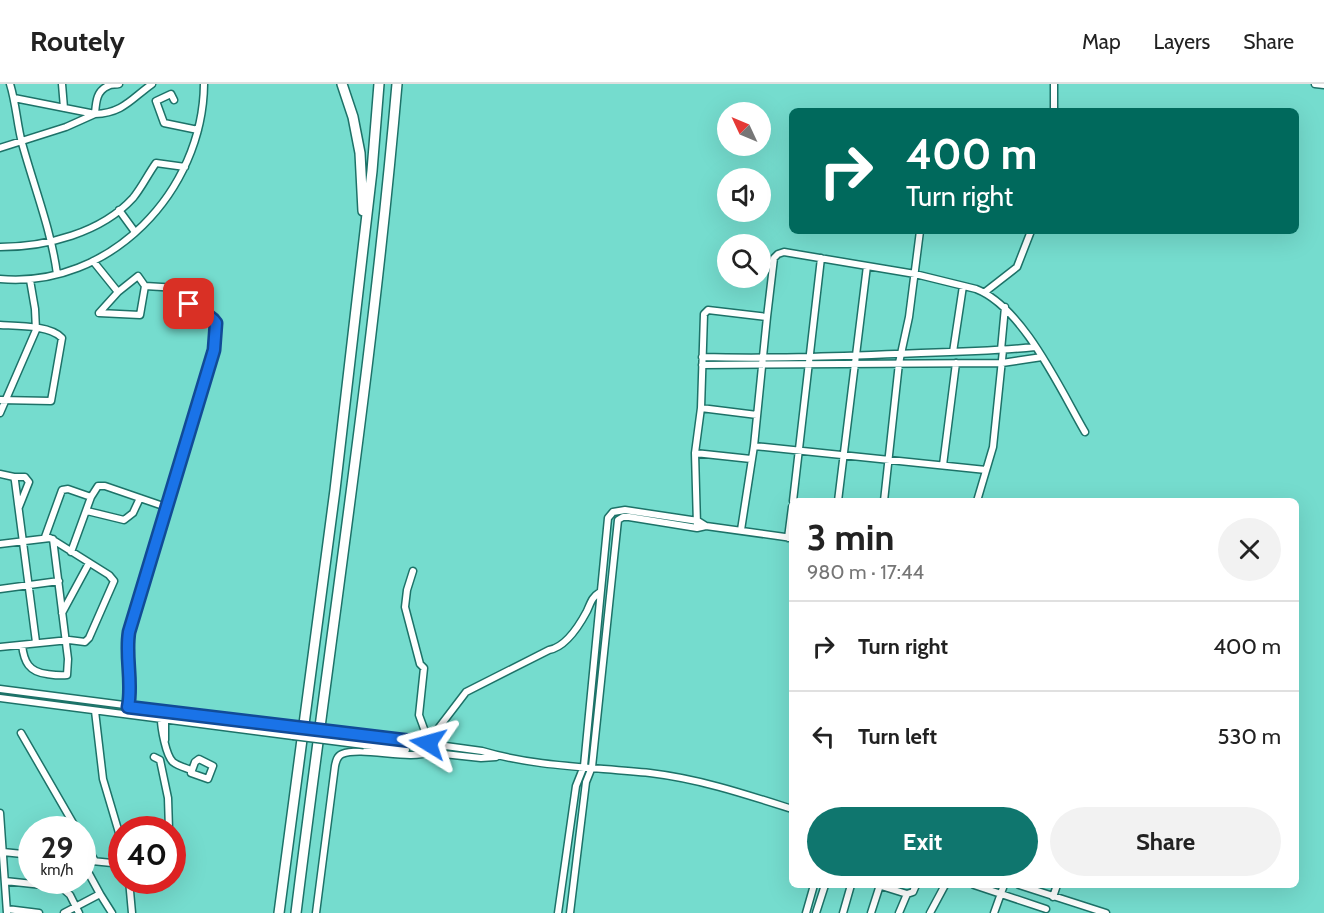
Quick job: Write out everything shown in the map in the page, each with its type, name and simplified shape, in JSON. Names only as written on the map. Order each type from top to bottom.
[{"type":"highway","points":[[342,84],[353,117],[360,153],[364,234]]},
{"type":"highway","points":[[279,913],[334,490],[372,171],[379,84]]},
{"type":"highway","points":[[296,913],[368,368],[389,186],[397,84]]},
{"type":"street","points":[[10,84],[21,141],[51,241],[57,274]]},
{"type":"street","points":[[62,84],[64,108]]},
{"type":"street","points":[[95,114],[97,97],[107,85],[119,84]]},
{"type":"street","points":[[0,148],[70,126],[95,114],[116,111],[152,84]]},
{"type":"street","points":[[0,279],[30,280],[79,268],[135,232],[158,211],[169,197],[185,167],[202,115],[204,84]]},
{"type":"street","points":[[1054,84],[1054,108]]},
{"type":"street","points":[[1316,84],[1324,85]]},
{"type":"street","points":[[174,100],[171,94],[156,101],[164,123],[198,130]]},
{"type":"street","points":[[14,98],[95,114]]},
{"type":"street","points":[[0,247],[16,247],[51,241],[82,232],[119,210],[133,198],[156,163],[185,167]]},
{"type":"street","points":[[119,210],[135,232]]},
{"type":"street","points":[[884,498],[899,363],[909,317],[920,234]]},
{"type":"street","points":[[985,292],[1017,267],[1029,234]]},
{"type":"street","points":[[741,530],[754,446],[774,258],[784,252],[915,274],[985,292],[1005,307],[1035,347],[1085,432]]},
{"type":"street","points":[[793,498],[821,258]]},
{"type":"street","points":[[93,261],[118,292]]},
{"type":"street","points":[[838,498],[867,266]]},
{"type":"street","points":[[127,714],[131,682],[128,638],[209,369],[214,350],[216,325],[210,316],[192,310],[185,295],[178,288],[145,285],[138,276],[118,292],[99,313],[140,315],[145,285]]},
{"type":"street","points":[[0,413],[2,400],[34,337],[36,328],[30,280]]},
{"type":"street","points":[[953,352],[963,286]]},
{"type":"street","points":[[978,498],[993,447],[1005,307]]},
{"type":"street","points":[[697,525],[695,453],[701,408],[704,315],[708,310],[767,317]]},
{"type":"street","points":[[0,325],[36,328],[57,334],[62,338],[51,401],[2,400]]},
{"type":"street","points":[[702,357],[808,364],[901,355],[1035,347]]},
{"type":"street","points":[[702,365],[762,362],[810,356],[899,363],[1002,363],[1042,357]]},
{"type":"street","points":[[943,465],[956,363]]},
{"type":"street","points":[[701,408],[757,416]]},
{"type":"street","points":[[754,446],[986,470]]},
{"type":"street","points":[[695,453],[751,459]]},
{"type":"street","points":[[0,474],[25,477],[29,482],[18,507]]},
{"type":"street","points":[[14,477],[36,642]]},
{"type":"street","points":[[71,552],[91,497],[97,487],[166,507]]},
{"type":"street","points":[[45,537],[62,490],[68,489],[91,497]]},
{"type":"street","points":[[87,511],[124,520],[133,513],[140,498]]},
{"type":"street","points":[[611,513],[625,510],[697,525]]},
{"type":"street","points":[[611,513],[618,520]]},
{"type":"street","points":[[558,913],[576,786],[584,766],[606,524],[611,513]]},
{"type":"street","points":[[618,520],[629,517],[789,538]]},
{"type":"street","points":[[570,913],[586,782],[592,767],[618,520]]},
{"type":"street","points":[[0,544],[45,537],[53,539],[110,575],[114,581],[87,640],[83,642],[69,640],[36,642],[0,647]]},
{"type":"street","points":[[22,645],[26,663],[33,670],[67,675],[69,669],[53,539]]},
{"type":"street","points":[[62,613],[89,563]]},
{"type":"street","points":[[413,571],[405,607],[420,664],[424,668],[419,715],[427,734],[428,743]]},
{"type":"street","points":[[0,589],[59,581]]},
{"type":"street","points":[[427,734],[437,730],[466,692],[561,646],[586,614],[593,596],[600,592]]},
{"type":"street","points":[[0,689],[128,707],[428,743],[482,751],[499,756],[698,781],[789,808]]},
{"type":"street","points":[[0,698],[364,745],[481,758],[499,756]]},
{"type":"street","points":[[95,711],[105,788],[114,816]]},
{"type":"street","points":[[163,719],[162,736],[170,760],[191,770]]},
{"type":"street","points":[[21,733],[69,816]]},
{"type":"street","points":[[316,913],[333,775],[338,757],[343,753],[418,755],[429,752]]},
{"type":"street","points":[[154,757],[160,760],[167,794],[168,816]]},
{"type":"street","points":[[0,813],[7,911],[39,913]]},
{"type":"street","points":[[2,856],[18,855]]},
{"type":"street","points":[[96,861],[108,862]]},
{"type":"street","points":[[5,881],[57,886],[65,890],[77,910]]},
{"type":"street","points":[[96,887],[112,913]]},
{"type":"street","points":[[806,913],[813,888]]},
{"type":"street","points":[[816,913],[824,888]]},
{"type":"street","points":[[843,913],[850,888]]},
{"type":"street","points":[[870,913],[878,888]]},
{"type":"street","points":[[888,888],[907,894],[913,892],[915,888]]},
{"type":"street","points":[[930,913],[943,888]]},
{"type":"street","points":[[983,888],[1045,911],[1056,888]]},
{"type":"street","points":[[994,913],[1003,888]]},
{"type":"street","points":[[1028,888],[1106,913]]},
{"type":"street","points":[[64,913],[77,910],[100,894]]},
{"type":"street","points":[[130,894],[132,913]]},
{"type":"street","points":[[900,913],[907,894]]},
{"type":"route","points":[[189,304],[192,310],[210,316],[216,323],[214,350],[129,632],[131,682],[128,707],[428,743]]}]
